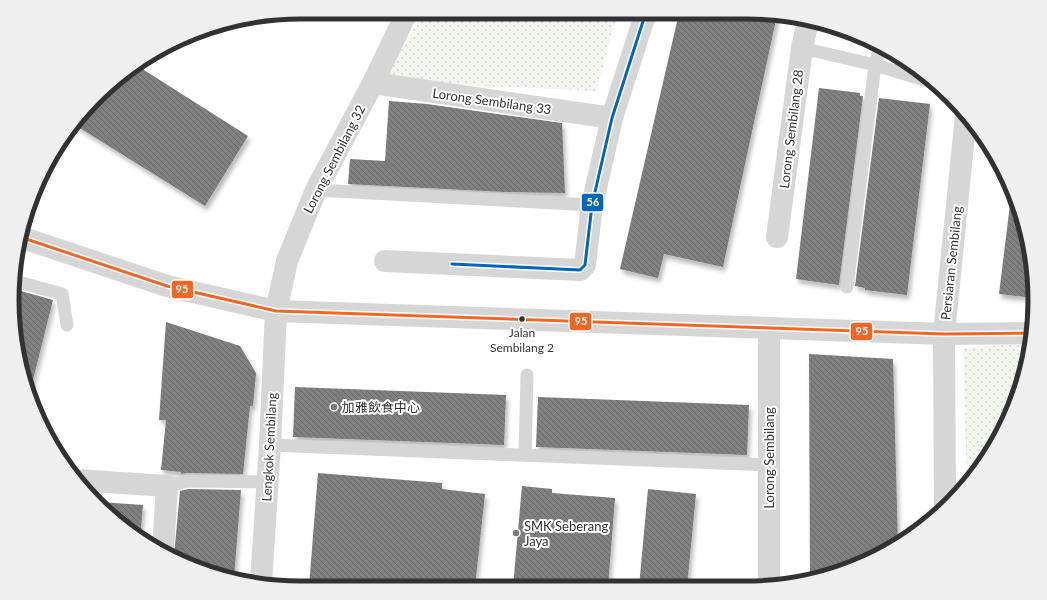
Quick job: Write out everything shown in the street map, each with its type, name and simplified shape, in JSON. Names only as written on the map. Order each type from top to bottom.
[{"type":"street","name":"Lorong Sembilang 32","points":[[276,311],[287,261],[316,190],[373,83],[404,19]]},
{"type":"street","points":[[385,261],[580,270],[585,265],[592,205],[612,118],[644,19]]},
{"type":"street","name":"Lorong Sembilang 28","points":[[777,237],[802,48],[807,25]]},
{"type":"street","name":"Lorong Sembilang 33","points":[[373,83],[612,118]]},
{"type":"street","name":"Persiaran Sembilang","points":[[945,500],[944,334],[965,123]]},
{"type":"street","points":[[26,239],[167,286],[276,311],[944,334],[1026,333]]},
{"type":"street","name":"Lengkok Sembilang","points":[[261,579],[268,482],[276,311]]},
{"type":"street","name":"Lorong Sembilang","points":[[769,328],[769,580]]},
{"type":"street","points":[[88,484],[167,486],[163,545]]},
{"type":"lane","points":[[802,48],[875,65],[920,78]]},
{"type":"lane","points":[[847,287],[875,65],[879,52]]},
{"type":"lane","points":[[316,190],[592,205]]},
{"type":"lane","points":[[20,282],[62,294],[67,325]]},
{"type":"lane","points":[[525,455],[527,375]]},
{"type":"lane","points":[[270,445],[768,465]]},
{"type":"lane","points":[[167,486],[187,481],[268,482]]},
{"type":"shaded area","points":[[420,19],[616,19],[596,91],[383,81]]},
{"type":"shaded area","points":[[1025,343],[1023,355],[1007,408],[981,456],[967,475],[963,348]]},
{"type":"building","points":[[678,19],[776,21],[723,267],[664,254],[658,278],[620,269]]},
{"type":"building","points":[[141,68],[248,136],[205,206],[79,127],[101,101]]},
{"type":"building","points":[[819,88],[860,93],[860,96],[863,96],[839,285],[796,279]]},
{"type":"building","points":[[879,98],[930,104],[907,295],[865,290],[865,288],[855,286]]},
{"type":"building","points":[[389,101],[427,104],[562,123],[565,193],[504,192],[348,184],[350,159],[385,161]]},
{"type":"building","points":[[1010,202],[1023,245],[1026,263],[1028,297],[999,294]]},
{"type":"building","points":[[20,291],[53,300],[32,384],[24,355],[21,337]]},
{"type":"building","points":[[166,322],[240,346],[256,373],[253,406],[250,406],[243,474],[181,474],[181,472],[161,470],[166,420],[159,420]]},
{"type":"building","points":[[809,354],[893,359],[898,537],[855,560],[810,574]]},
{"type":"building","points":[[295,387],[506,395],[504,445],[293,437]]},
{"type":"building","points":[[538,397],[749,405],[747,455],[536,447]]},
{"type":"building","points":[[318,473],[442,483],[442,489],[485,494],[476,581],[309,581]]},
{"type":"building","points":[[522,486],[552,489],[552,493],[615,498],[608,581],[514,581]]},
{"type":"building","points":[[188,489],[241,490],[234,573],[192,560],[174,551],[180,491]]},
{"type":"building","points":[[648,489],[696,494],[688,581],[640,581]]},
{"type":"building","points":[[105,502],[143,505],[141,532]]},
{"type":"transit line","name":"56","points":[[452,264],[580,270],[585,265],[592,205],[612,118],[644,19]]},
{"type":"transit line","name":"95","points":[[26,239],[167,286],[276,311],[944,334],[1026,333]]},
{"type":"place","name":"Jalan Sembilang 2","points":[[522,319]]},
{"type":"place","name":"加雅飲食中心","points":[[334,407]]},
{"type":"place","name":"SMK Seberang Jaya","points":[[516,533]]}]
